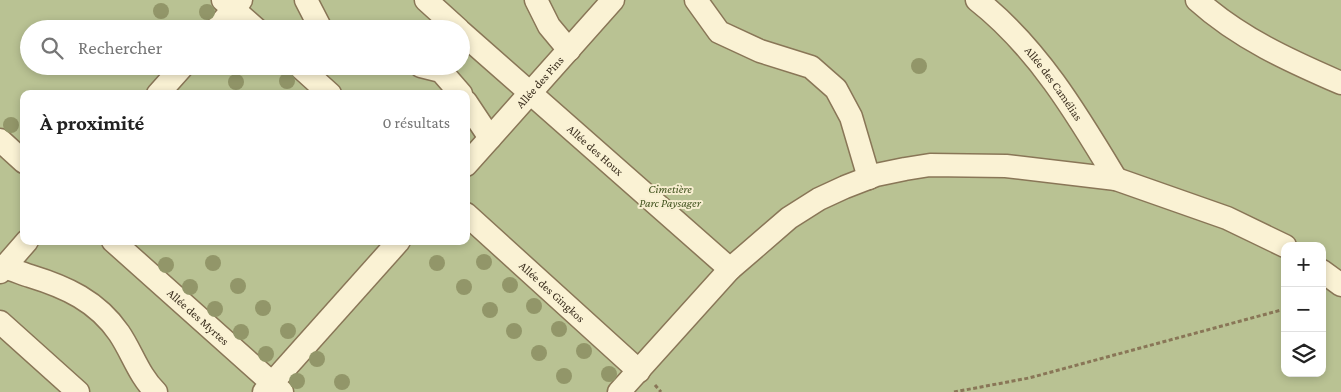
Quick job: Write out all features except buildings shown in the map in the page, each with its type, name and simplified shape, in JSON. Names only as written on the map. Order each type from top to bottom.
[{"type":"lane","points":[[306,0],[316,20]]},
{"type":"lane","points":[[426,0],[448,20]]},
{"type":"lane","points":[[536,0],[549,26],[569,50]]},
{"type":"lane","name":"Allée des Pins","points":[[470,160],[613,0]]},
{"type":"lane","points":[[696,0],[719,32],[760,51],[811,67],[836,88],[851,117],[869,178]]},
{"type":"lane","name":"Allée des Camélias","points":[[977,0],[1015,32],[1056,84],[1116,179]]},
{"type":"lane","points":[[1197,0],[1281,57],[1341,83]]},
{"type":"lane","points":[[222,20],[233,3],[248,20]]},
{"type":"lane","name":"Allée des Houx","points":[[470,40],[730,269]]},
{"type":"lane","points":[[162,90],[175,75]]},
{"type":"lane","points":[[309,75],[326,90]]},
{"type":"lane","points":[[444,75],[458,90]]},
{"type":"lane","points":[[470,108],[490,138]]},
{"type":"lane","points":[[0,140],[20,158]]},
{"type":"lane","points":[[620,392],[730,269],[789,218],[819,199],[869,178],[906,168],[930,165],[1006,166],[1116,179],[1227,218],[1281,244]]},
{"type":"lane","name":"Allée des Gingkos","points":[[470,218],[639,371]]},
{"type":"lane","points":[[23,245],[1,269],[69,290],[102,312],[118,333],[148,385],[156,392]]},
{"type":"lane","name":"Allée des Myrtes","points":[[117,245],[273,389]]},
{"type":"lane","points":[[273,389],[396,245]]},
{"type":"lane","points":[[1326,274],[1341,286]]},
{"type":"lane","points":[[0,322],[78,392]]},
{"type":"path","points":[[954,392],[1029,378],[1281,310]]},
{"type":"green space","name":"Cimetière Parc Paysager","points":[[0,0],[1341,0],[1341,392],[0,392]]}]
